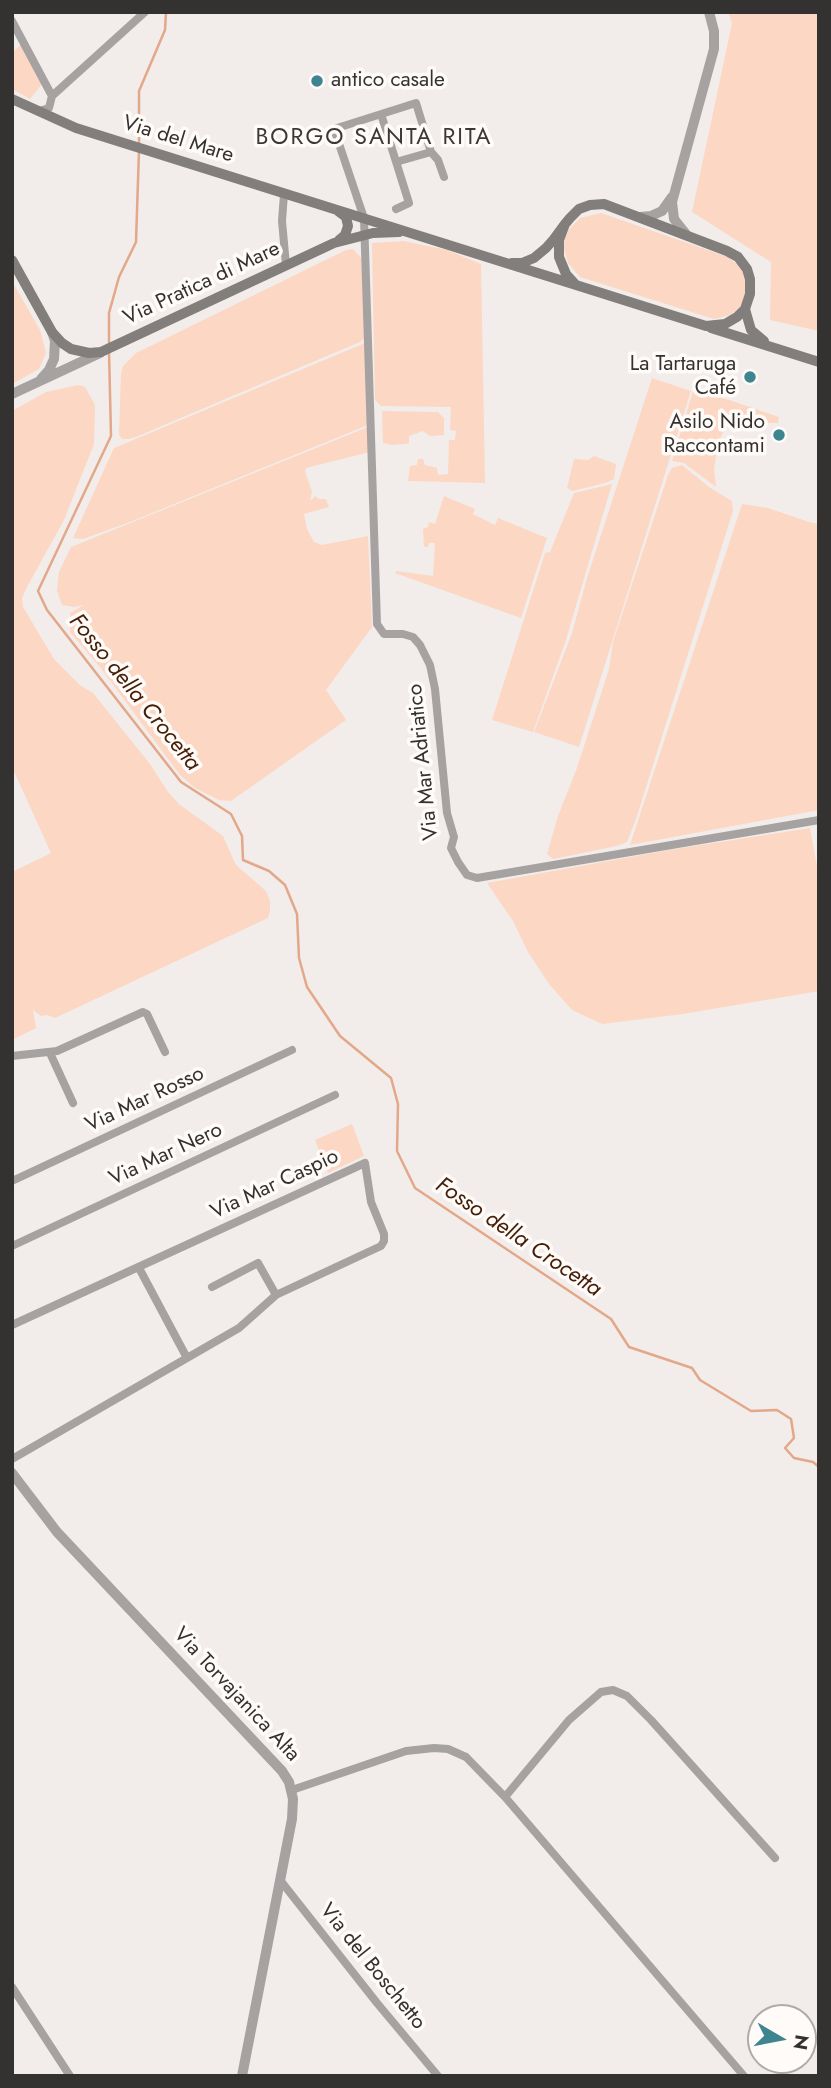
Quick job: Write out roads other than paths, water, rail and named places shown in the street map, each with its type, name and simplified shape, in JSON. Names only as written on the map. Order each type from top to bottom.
[{"type":"main road","name":"Via del Mare","points":[[12,99],[76,128],[131,146],[819,362]]},
{"type":"main road","name":"Via del Mare","points":[[495,261],[518,263],[534,258],[550,244],[579,209],[597,204],[610,205],[731,253],[745,266],[751,288],[745,309],[725,324],[696,324]]},
{"type":"main road","points":[[334,243],[345,235],[348,226],[346,218],[337,210]]},
{"type":"main road","points":[[565,224],[559,240],[559,257],[566,274],[576,285]]},
{"type":"main road","name":"Via Pratica di Mare","points":[[101,352],[334,243],[365,234],[414,233]]},
{"type":"main road","points":[[12,260],[52,332],[62,343],[80,352],[101,352]]},
{"type":"main road","name":"Via del Mare","points":[[745,309],[752,332],[782,350]]},
{"type":"street","points":[[33,110],[49,108],[52,96],[145,12]]},
{"type":"street","points":[[638,218],[662,211],[672,196],[714,49],[715,36],[709,12]]},
{"type":"street","points":[[12,21],[52,96]]},
{"type":"street","points":[[365,234],[364,218],[334,129],[416,103],[431,152],[439,162],[444,177]]},
{"type":"street","points":[[381,114],[409,204],[396,209]]},
{"type":"street","points":[[397,162],[431,152]]},
{"type":"street","points":[[285,194],[282,221],[286,265]]},
{"type":"street","points":[[672,196],[674,219],[689,237]]},
{"type":"street","name":"Via Mar Adriatico","points":[[365,234],[377,624],[384,634],[406,634],[413,637],[428,660],[435,689],[447,816],[454,837],[451,848],[467,875],[473,878],[490,876],[819,820]]},
{"type":"street","points":[[38,382],[49,370],[54,359],[55,341],[52,332]]},
{"type":"street","name":"Via Pratica di Mare","points":[[12,394],[101,352]]},
{"type":"street","points":[[12,1056],[50,1053],[144,1012],[148,1014],[165,1052]]},
{"type":"street","name":"Via Mar Rosso","points":[[12,1181],[292,1049]]},
{"type":"street","points":[[50,1053],[73,1102]]},
{"type":"street","name":"Via Mar Nero","points":[[12,1246],[335,1095]]},
{"type":"street","name":"Via Mar Caspio","points":[[12,1325],[365,1163],[370,1197],[384,1234],[382,1245],[276,1295]]},
{"type":"street","points":[[12,1459],[240,1328],[276,1295],[258,1263],[212,1287]]},
{"type":"street","points":[[139,1268],[187,1358]]},
{"type":"street","name":"Via Torvajanica Alta","points":[[12,1473],[57,1532],[282,1771],[292,1790],[293,1816],[242,2076]]},
{"type":"street","points":[[505,1797],[569,1720],[601,1692],[615,1690],[629,1698],[656,1724],[775,1858]]},
{"type":"street","points":[[292,1790],[406,1751],[448,1749],[466,1756],[505,1797],[744,2076]]},
{"type":"street","name":"Via del Boschetto","points":[[280,1880],[438,2076]]},
{"type":"street","points":[[12,1987],[70,2076]]},
{"type":"waterway","name":"Fosso della Crocetta","points":[[139,144],[139,91],[165,30],[166,12]]},
{"type":"waterway","name":"Fosso della Crocetta","points":[[109,345],[109,313],[119,277],[136,242],[139,150]]},
{"type":"waterway","name":"Fosso della Crocetta","points":[[109,351],[111,436],[38,591],[47,610],[181,782],[231,814],[242,836],[243,860],[269,871],[285,885],[297,914],[299,958],[307,987],[340,1036],[391,1078],[398,1104],[397,1151],[415,1188],[611,1319],[629,1347],[692,1368],[700,1380],[751,1411],[777,1410],[791,1419],[794,1438],[785,1448],[794,1458],[813,1462],[819,1467]]},
{"type":"place","name":"antico casale","points":[[317,81]]},
{"type":"place","name":"La Tartaruga Café","points":[[750,377]]},
{"type":"place","name":"Asilo Nido Raccontami","points":[[779,435]]},
{"type":"district","name":"BORGO SANTA RITA","points":[[374,138]]}]
